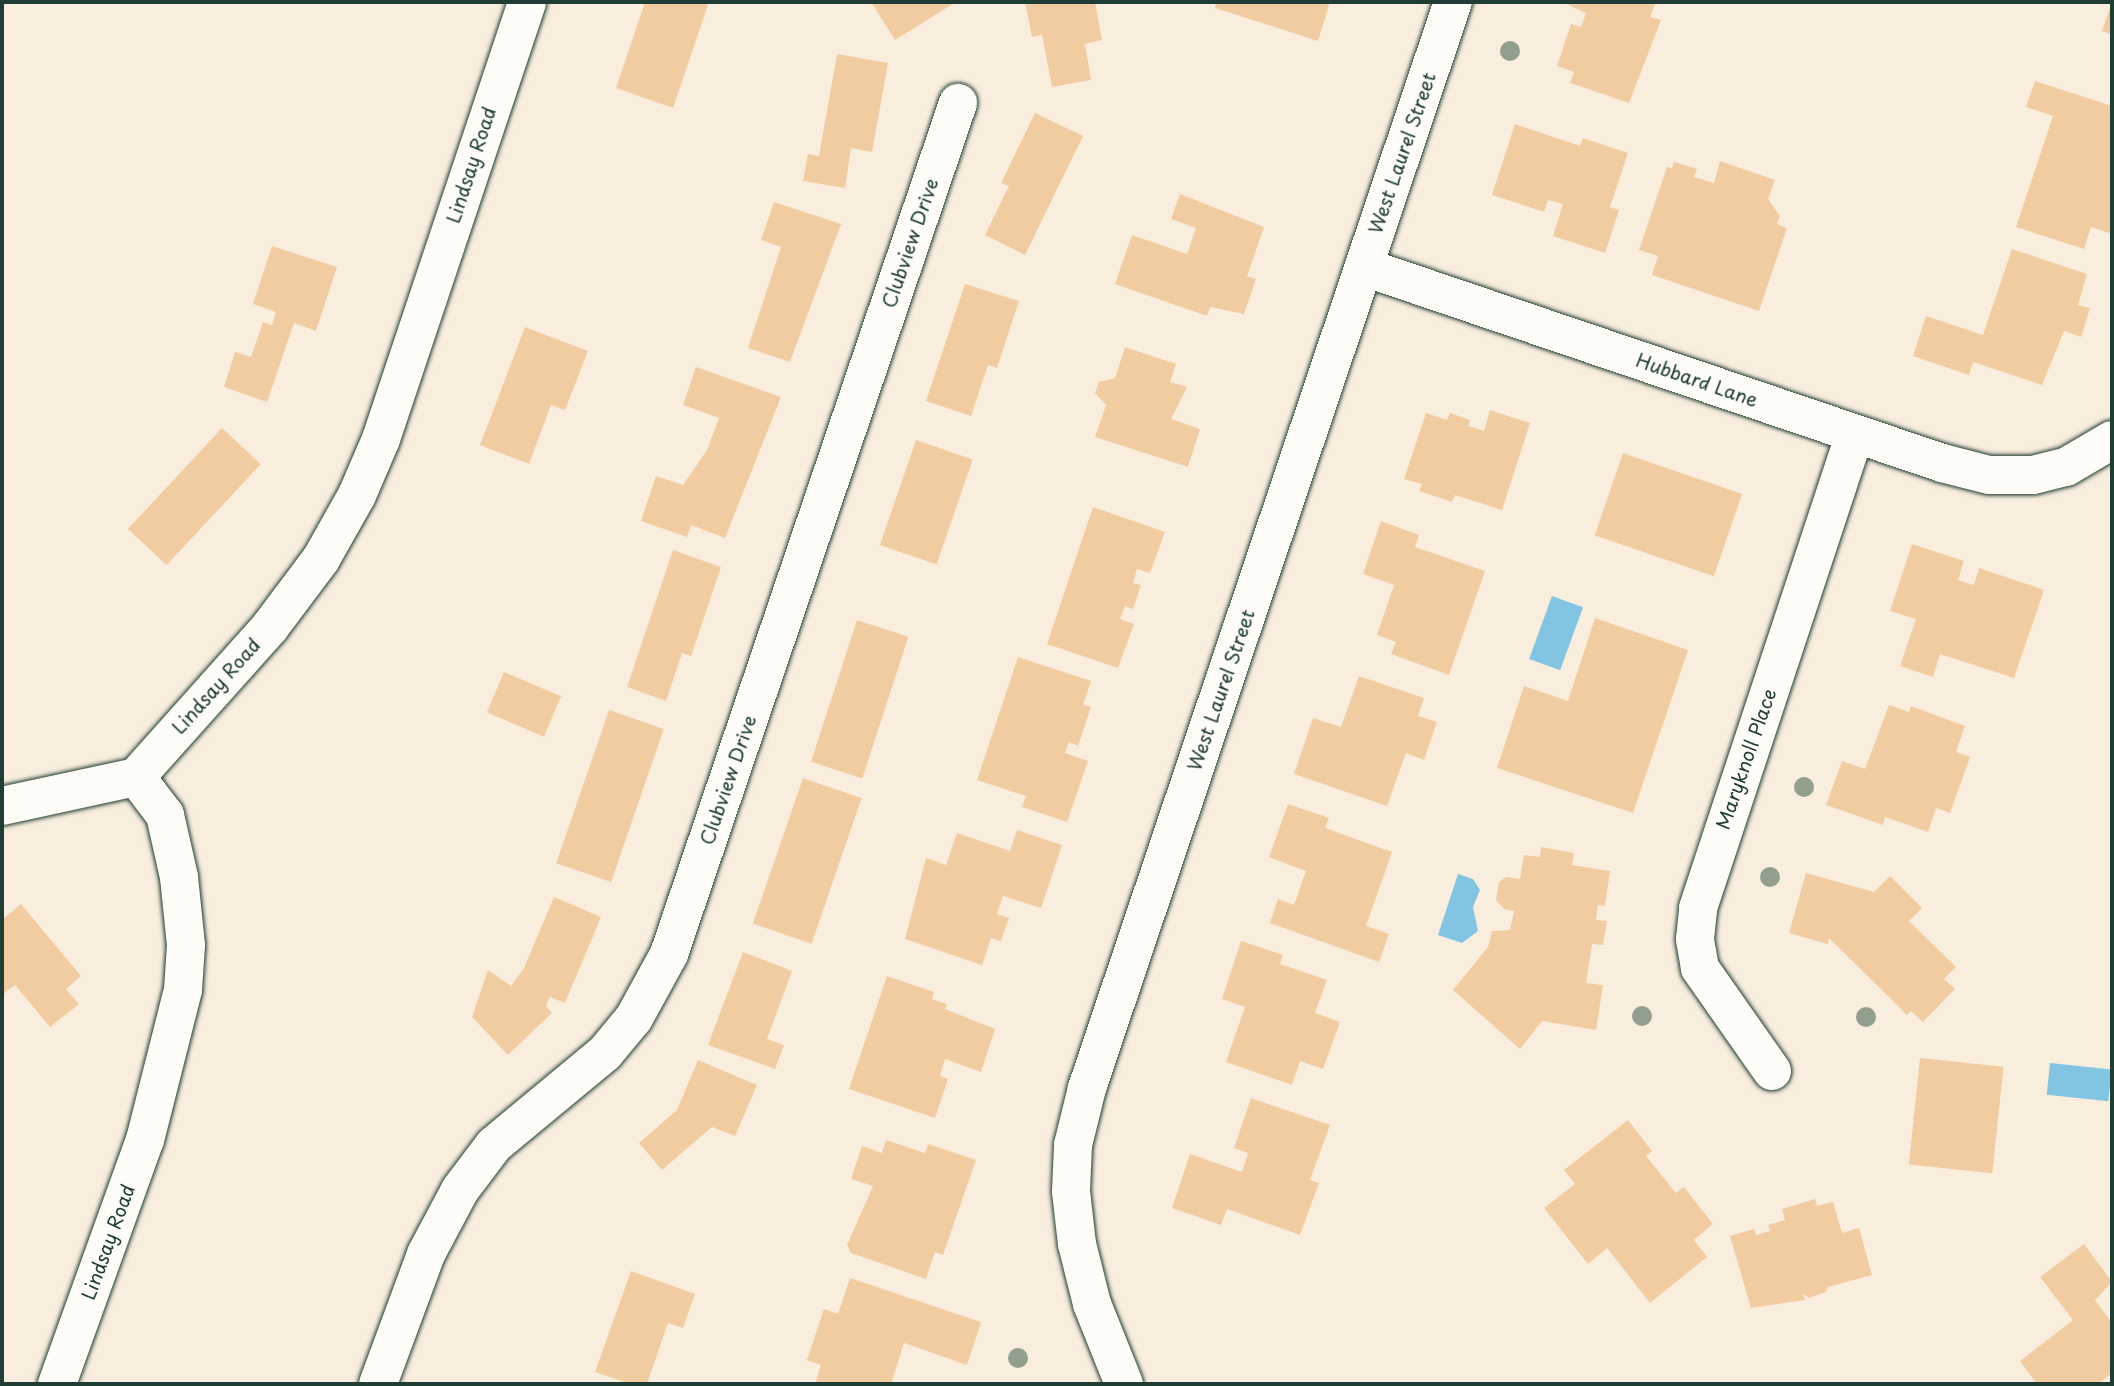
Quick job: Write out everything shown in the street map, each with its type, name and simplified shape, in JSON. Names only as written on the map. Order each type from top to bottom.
[{"type":"street","name":"Lindsay Road","points":[[57,1384],[145,1140],[183,990],[186,945],[180,877],[165,815],[136,777],[270,627],[321,559],[357,495],[381,439],[527,2]]},
{"type":"street","name":"West Laurel Street","points":[[1124,1384],[1092,1304],[1077,1244],[1071,1191],[1073,1145],[1100,1044],[1453,2]]},
{"type":"street","name":"Clubview Drive","points":[[378,1384],[426,1254],[460,1190],[494,1144],[604,1054],[634,1018],[668,954],[958,103]]},
{"type":"street","name":"Hubbard Lane","points":[[1364,267],[1855,434],[1989,475],[2033,474],[2066,467],[2112,440]]},
{"type":"street","name":"Maryknoll Place","points":[[1772,1071],[1700,968],[1695,939],[1698,908],[1855,434]]},
{"type":"street","points":[[2,806],[136,777]]},
{"type":"water","points":[[1552,596],[1583,607],[1560,670],[1529,659]]},
{"type":"water","points":[[1458,874],[1473,879],[1480,890],[1473,907],[1478,931],[1462,943],[1438,935]]},
{"type":"water","points":[[2050,1063],[2112,1069],[2108,1101],[2047,1095]]},
{"type":"building","points":[[645,2],[709,2],[673,108],[616,88]]},
{"type":"building","points":[[871,2],[956,2],[895,40]]},
{"type":"building","points":[[1025,2],[1095,2],[1102,40],[1085,44],[1091,80],[1052,87],[1042,35],[1032,37]]},
{"type":"building","points":[[1216,2],[1330,2],[1318,41],[1215,8]]},
{"type":"building","points":[[1562,2],[1656,2],[1650,17],[1661,20],[1629,103],[1570,83],[1574,72],[1557,66],[1571,24],[1581,27],[1586,13]]},
{"type":"building","points":[[2112,2],[2112,35],[2102,31]]},
{"type":"building","points":[[837,54],[888,63],[872,152],[851,148],[845,188],[803,181],[808,154],[819,156]]},
{"type":"building","points":[[2035,81],[2112,106],[2112,234],[2091,227],[2084,249],[2016,227],[2053,116],[2026,107]]},
{"type":"building","points":[[1035,113],[1083,136],[1025,255],[985,235],[1009,186],[1001,183]]},
{"type":"building","points":[[1515,124],[1580,146],[1583,138],[1628,153],[1610,207],[1619,210],[1605,253],[1553,236],[1563,204],[1548,200],[1544,212],[1492,195]]},
{"type":"building","points":[[1720,161],[1775,180],[1768,199],[1780,216],[1777,224],[1787,228],[1759,311],[1652,275],[1658,256],[1639,250],[1667,167],[1672,168],[1674,162],[1697,169],[1694,177],[1714,183]]},
{"type":"building","points":[[1180,194],[1264,227],[1247,276],[1256,279],[1244,314],[1210,307],[1207,316],[1115,284],[1132,235],[1187,254],[1196,228],[1171,219]]},
{"type":"building","points":[[774,202],[841,224],[790,362],[748,348],[781,247],[761,240]]},
{"type":"building","points":[[272,246],[337,267],[316,331],[294,323],[267,402],[224,387],[235,352],[251,357],[263,322],[272,325],[276,312],[253,304]]},
{"type":"building","points":[[2012,249],[2087,274],[2078,305],[2090,308],[2081,337],[2064,331],[2042,385],[1973,362],[1969,375],[1913,356],[1926,316],[1983,335]]},
{"type":"building","points":[[965,284],[1019,301],[997,368],[988,365],[971,416],[926,401]]},
{"type":"building","points":[[525,327],[588,351],[565,410],[551,405],[529,464],[480,445]]},
{"type":"building","points":[[1125,347],[1176,364],[1170,382],[1187,387],[1171,419],[1200,429],[1188,467],[1095,437],[1106,405],[1095,393],[1099,382],[1115,378]]},
{"type":"building","points":[[696,367],[781,397],[725,538],[691,525],[687,537],[641,521],[656,476],[683,485],[707,450],[719,418],[683,405]]},
{"type":"building","points":[[1490,410],[1530,423],[1502,510],[1455,495],[1452,502],[1419,491],[1422,484],[1404,479],[1426,413],[1447,420],[1450,413],[1470,420],[1468,426],[1484,431]]},
{"type":"building","points":[[222,428],[261,464],[167,565],[128,529]]},
{"type":"building","points":[[916,440],[973,460],[937,564],[880,545]]},
{"type":"building","points":[[1623,453],[1742,494],[1714,576],[1595,535]]},
{"type":"building","points":[[1093,507],[1165,532],[1150,573],[1137,569],[1133,583],[1141,585],[1133,609],[1125,606],[1120,619],[1134,624],[1118,668],[1047,644]]},
{"type":"building","points":[[1381,521],[1419,535],[1415,547],[1485,571],[1449,675],[1391,654],[1396,642],[1377,635],[1394,585],[1363,574]]},
{"type":"building","points":[[1912,544],[1964,561],[1958,580],[1974,585],[1979,568],[2044,590],[2014,678],[1940,654],[1933,677],[1900,666],[1916,619],[1890,611]]},
{"type":"building","points":[[673,550],[721,567],[691,656],[682,653],[666,701],[627,687]]},
{"type":"building","points":[[1595,618],[1688,650],[1633,813],[1497,768],[1524,686],[1568,701]]},
{"type":"building","points":[[857,620],[908,637],[862,778],[811,762]]},
{"type":"building","points":[[1018,657],[1091,681],[1083,705],[1091,707],[1078,746],[1069,742],[1065,753],[1088,761],[1067,822],[1022,807],[1026,796],[977,780]]},
{"type":"building","points":[[504,672],[561,696],[544,737],[487,713]]},
{"type":"building","points":[[1359,676],[1424,698],[1418,716],[1437,722],[1424,760],[1406,753],[1387,806],[1294,774],[1313,718],[1341,727]]},
{"type":"building","points":[[1889,705],[1909,712],[1911,706],[1965,726],[1956,752],[1970,757],[1950,813],[1936,808],[1928,832],[1885,817],[1883,825],[1826,805],[1842,761],[1865,769]]},
{"type":"building","points":[[609,710],[664,729],[611,882],[556,863]]},
{"type":"building","points":[[803,778],[862,798],[811,944],[753,924]]},
{"type":"building","points":[[1288,804],[1329,818],[1325,828],[1392,852],[1366,926],[1389,934],[1379,962],[1270,923],[1278,899],[1294,905],[1306,871],[1269,857]]},
{"type":"building","points":[[1017,830],[1062,845],[1041,908],[1003,896],[997,914],[1009,918],[1001,941],[991,938],[982,965],[905,939],[926,858],[946,865],[957,833],[1010,851]]},
{"type":"building","points":[[1541,847],[1574,853],[1572,865],[1610,871],[1605,906],[1598,905],[1596,920],[1607,921],[1603,945],[1592,944],[1586,983],[1603,985],[1596,1030],[1542,1021],[1520,1049],[1453,990],[1488,947],[1492,931],[1510,930],[1514,911],[1504,909],[1496,900],[1499,882],[1506,877],[1520,879],[1524,855],[1540,857]]},
{"type":"building","points":[[1806,873],[1874,892],[1890,876],[1922,908],[1909,921],[1956,967],[1944,979],[1955,989],[1923,1022],[1911,1011],[1907,1015],[1829,938],[1828,944],[1789,933]]},
{"type":"building","points":[[554,897],[601,917],[565,1003],[550,997],[546,1006],[552,1013],[508,1055],[472,1017],[488,970],[511,986],[524,968]]},
{"type":"building","points":[[21,904],[81,976],[66,989],[79,1004],[50,1027],[15,985],[2,995],[2,920]]},
{"type":"building","points":[[1241,941],[1283,955],[1280,964],[1327,980],[1315,1013],[1340,1022],[1323,1069],[1300,1061],[1292,1085],[1226,1062],[1245,1007],[1222,999]]},
{"type":"building","points":[[743,952],[792,971],[767,1039],[784,1045],[775,1069],[708,1045]]},
{"type":"building","points":[[887,976],[934,992],[932,999],[947,1004],[945,1009],[995,1029],[981,1072],[945,1059],[940,1076],[948,1079],[935,1118],[849,1089]]},
{"type":"building","points":[[1920,1058],[2004,1067],[1992,1173],[1909,1164]]},
{"type":"building","points":[[698,1060],[757,1085],[735,1136],[712,1127],[662,1170],[639,1143],[677,1110]]},
{"type":"building","points":[[1251,1098],[1330,1125],[1310,1180],[1319,1183],[1300,1235],[1227,1209],[1221,1225],[1172,1208],[1190,1154],[1242,1172],[1248,1153],[1234,1148]]},
{"type":"building","points":[[1628,1120],[1652,1151],[1646,1156],[1676,1193],[1684,1187],[1713,1224],[1694,1240],[1707,1257],[1650,1303],[1607,1248],[1588,1264],[1544,1208],[1575,1184],[1564,1170]]},
{"type":"building","points":[[886,1140],[925,1153],[928,1144],[976,1160],[943,1255],[935,1252],[926,1279],[851,1253],[847,1245],[873,1186],[851,1179],[862,1146],[882,1153]]},
{"type":"building","points":[[1815,1199],[1817,1206],[1833,1202],[1842,1233],[1859,1228],[1872,1275],[1828,1287],[1826,1292],[1809,1298],[1803,1294],[1805,1300],[1751,1308],[1730,1236],[1754,1229],[1756,1235],[1770,1231],[1768,1225],[1785,1220],[1782,1209]]},
{"type":"building","points":[[2084,1244],[2112,1282],[2095,1300],[2112,1323],[2112,1373],[2098,1384],[2037,1384],[2020,1361],[2073,1320],[2040,1277]]},
{"type":"building","points":[[631,1271],[695,1294],[683,1328],[668,1323],[647,1384],[630,1384],[595,1372]]},
{"type":"building","points":[[850,1278],[981,1322],[967,1365],[904,1343],[891,1384],[815,1384],[821,1365],[807,1360],[824,1309],[838,1314]]}]
